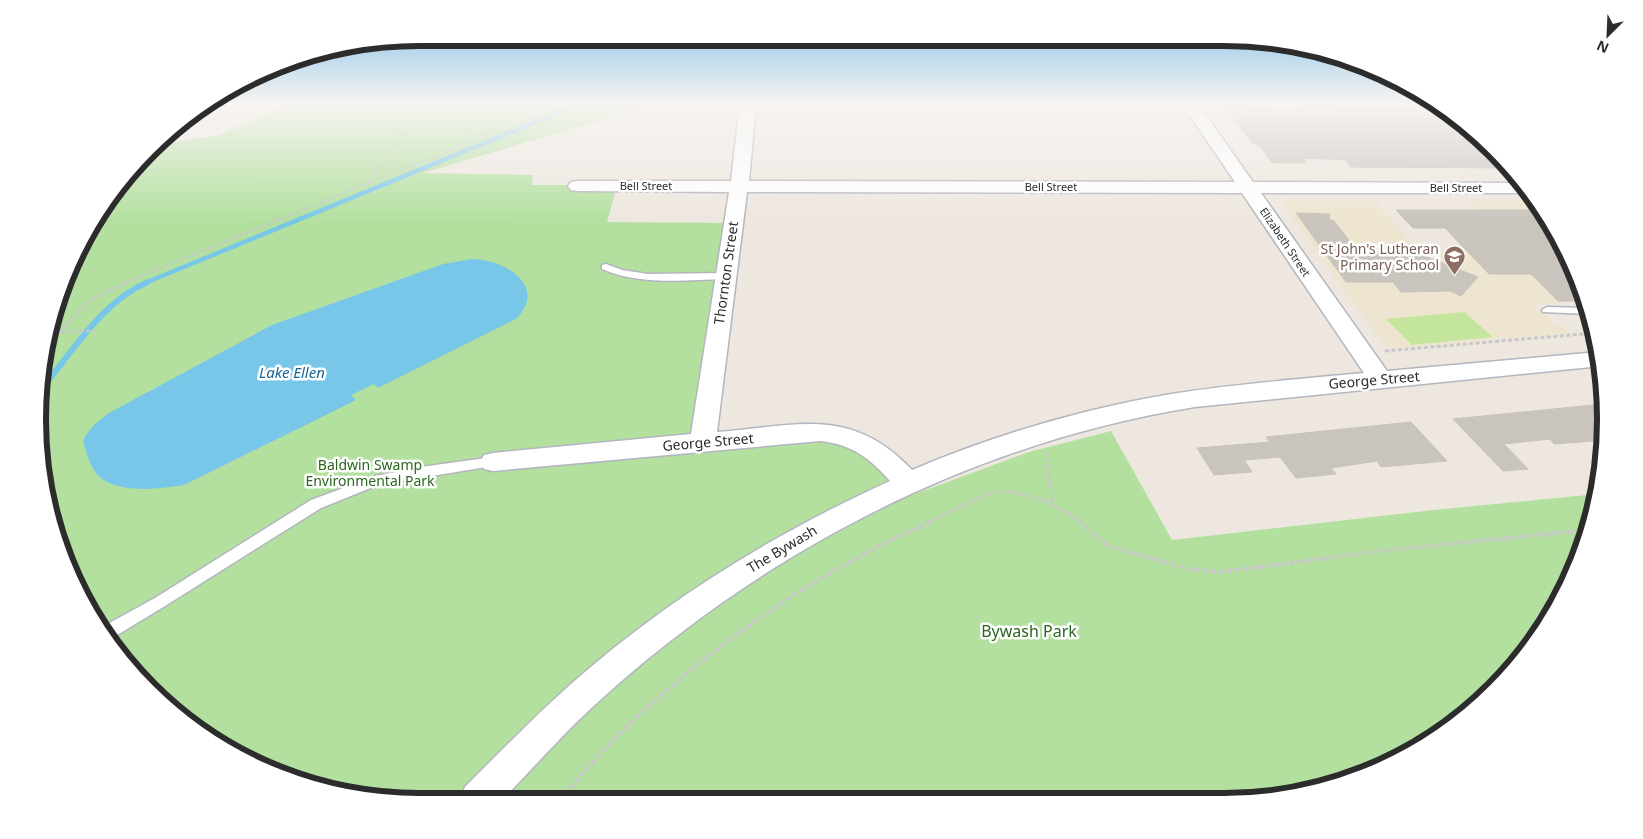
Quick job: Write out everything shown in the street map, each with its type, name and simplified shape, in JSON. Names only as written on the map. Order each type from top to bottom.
[{"type":"street","name":"Thornton Street","points":[[703,442],[744,143]]},
{"type":"street","name":"Elizabeth Street","points":[[1217,143],[1380,379]]},
{"type":"street","name":"Bell Street","points":[[577,186],[1517,188]]},
{"type":"street","name":"George Street","points":[[1149,406],[1244,392],[1592,360]]},
{"type":"street","name":"The Bywash","points":[[485,793],[597,682],[712,591],[812,530],[907,482],[1043,433],[1149,406]]},
{"type":"street","name":"George Street","points":[[493,462],[810,434],[843,436],[872,448],[883,456],[907,482]]},
{"type":"lane","points":[[606,267],[619,273],[636,276],[726,276]]},
{"type":"lane","points":[[1547,310],[1580,310]]},
{"type":"lane","points":[[111,630],[160,602],[316,504],[376,481],[430,470],[493,462]]},
{"type":"path","points":[[366,184],[396,149],[396,143]]},
{"type":"path","points":[[57,331],[90,301],[108,290],[388,174],[420,164],[454,149],[461,143]]},
{"type":"path","points":[[56,334],[95,330]]},
{"type":"path","points":[[1382,349],[1387,352],[1587,334]]},
{"type":"path","points":[[1043,433],[1052,503]]},
{"type":"path","points":[[565,793],[620,733],[736,632],[819,579],[886,541],[996,492],[1017,493],[1052,503],[1067,510],[1108,546],[1189,570],[1222,572],[1379,551],[1579,531]]},
{"type":"shaded area","name":"St John's Lutheran Primary School","points":[[1288,199],[1374,199],[1418,251],[1519,252],[1468,199],[1526,200],[1558,254],[1577,301],[1534,304],[1556,326],[1563,326],[1569,333],[1394,349],[1383,344],[1283,204]]},
{"type":"green space","name":"Baldwin Swamp Environmental Park","points":[[169,143],[523,143],[423,173],[533,175],[532,185],[617,185],[607,222],[735,223],[705,440],[829,432],[908,480],[757,560],[482,793],[395,792],[347,786],[300,773],[254,754],[233,743],[192,716],[139,666],[123,647],[96,606],[66,539],[53,492],[49,468],[46,420],[47,395],[53,347],[59,323],[66,300],[85,254],[96,233],[123,192]]},
{"type":"green space","points":[[1464,312],[1493,337],[1412,345],[1386,319]]},
{"type":"green space","name":"Bywash Park","points":[[1111,431],[1172,540],[1434,510],[1589,495],[1577,539],[1558,585],[1534,627],[1504,666],[1470,700],[1431,730],[1389,754],[1343,773],[1320,780],[1272,790],[1224,793],[505,793],[595,693],[744,582],[871,510],[1029,452]]},
{"type":"water","name":"Lake Ellen","points":[[472,259],[484,260],[509,269],[525,286],[528,296],[525,307],[516,319],[378,388],[374,384],[351,395],[356,400],[184,485],[150,489],[125,488],[104,480],[96,473],[83,441],[94,425],[109,413],[272,325],[443,264]]},
{"type":"building","points":[[1252,143],[1474,143],[1499,168],[1351,167],[1345,160],[1304,158],[1306,162],[1303,163],[1272,163],[1260,146]]},
{"type":"building","points":[[1396,210],[1532,210],[1545,229],[1541,229],[1549,236],[1558,254],[1577,301],[1558,301],[1531,274],[1489,274],[1445,228],[1413,228]]},
{"type":"building","points":[[1296,213],[1330,214],[1329,219],[1334,221],[1358,252],[1414,252],[1478,277],[1461,296],[1450,291],[1401,292],[1393,282],[1346,282]]},
{"type":"building","points":[[1593,405],[1597,408],[1596,441],[1554,444],[1550,439],[1504,444],[1528,469],[1503,471],[1453,419]]},
{"type":"building","points":[[1411,422],[1447,461],[1381,467],[1377,461],[1331,468],[1336,474],[1296,478],[1280,457],[1244,460],[1252,472],[1214,475],[1197,448],[1270,442],[1266,437]]},
{"type":"waterway","points":[[145,283],[484,143]]},
{"type":"waterway","points":[[48,381],[90,327],[103,314],[132,290],[148,282]]},
{"type":"place","name":"St John's Lutheran Primary School","points":[[1455,276]]}]
